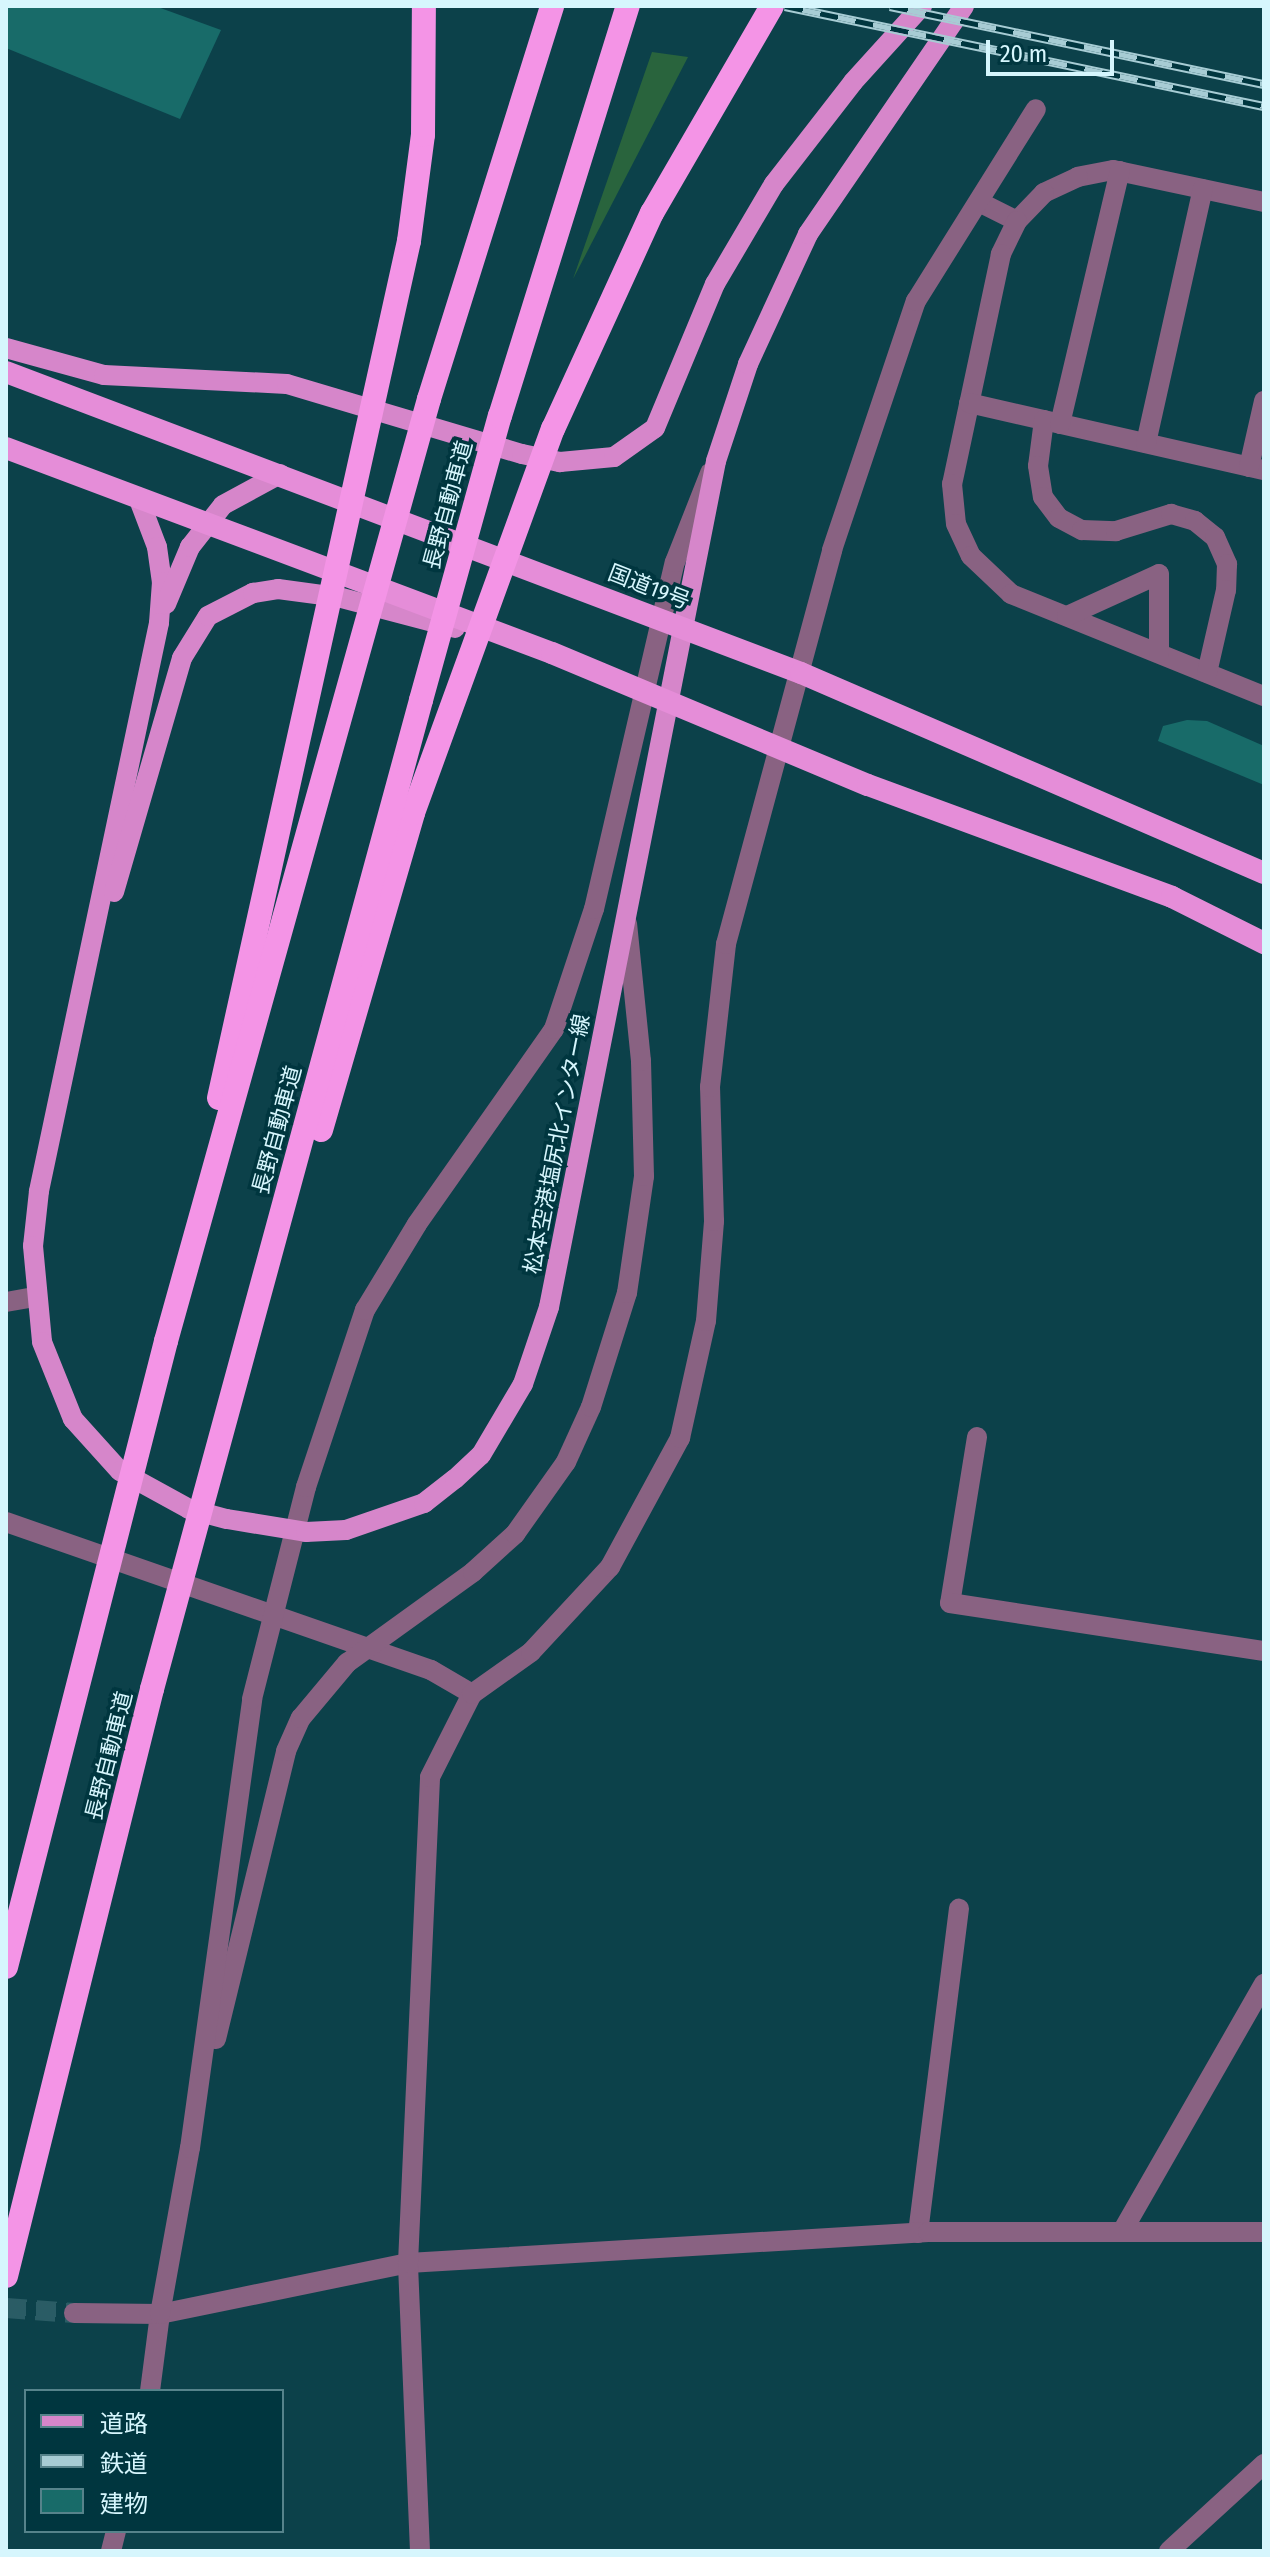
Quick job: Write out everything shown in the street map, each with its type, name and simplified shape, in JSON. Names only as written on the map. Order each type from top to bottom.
[{"type":"highway","points":[[6,1967],[166,1341],[312,665],[380,387],[423,135],[424,6]]},
{"type":"highway","points":[[166,1341],[429,399],[552,6]]},
{"type":"highway","points":[[214,1459],[251,1367],[413,813],[553,429],[652,213],[725,82],[772,6]]},
{"type":"highway","name":"長野自動車道","points":[[6,2276],[152,1689],[421,700],[500,416],[625,14]]},
{"type":"highway","name":"国道19号","points":[[6,372],[801,673],[1264,873]]},
{"type":"highway","points":[[6,448],[552,653],[780,745],[868,785],[1172,897],[1264,943]]},
{"type":"main road","points":[[6,348],[104,375],[287,384],[522,454],[560,462],[614,457],[655,428],[715,284],[741,236],[853,82],[922,6]]},
{"type":"main road","name":"松本空港塩尻北インター線","points":[[82,999],[39,1191],[34,1297],[56,1387],[73,1419],[120,1471],[156,1492],[227,1519],[306,1532],[346,1530],[424,1503],[481,1455],[502,1425],[537,1351],[654,776],[683,565],[716,461],[775,299],[815,223],[964,6]]},
{"type":"main road","points":[[159,623],[190,547],[208,523],[247,488],[280,474]]},
{"type":"main road","points":[[82,999],[159,623],[162,582],[157,547],[138,497]]},
{"type":"main road","points":[[82,999],[182,658],[208,616],[253,593],[302,591],[552,653]]},
{"type":"street","points":[[420,2551],[408,2263],[430,1777],[472,1694],[531,1652],[610,1567],[680,1438],[706,1321],[714,1221],[710,1087],[726,944],[832,550],[916,301],[1036,109]]},
{"type":"street","points":[[1120,171],[1038,466],[1043,497],[1059,518],[1082,530],[1116,531],[1171,514],[1195,521],[1215,537],[1227,564],[1226,590],[1207,673]]},
{"type":"street","points":[[1264,202],[1120,171],[1078,177],[1044,193],[1017,221],[1001,254],[952,484],[956,524],[971,556],[1011,594],[1264,696]]},
{"type":"street","points":[[1146,443],[1203,189]]},
{"type":"street","points":[[979,202],[1017,221]]},
{"type":"street","points":[[969,403],[1257,468],[1264,401]]},
{"type":"street","points":[[150,2389],[160,2314],[190,2148],[252,1699],[306,1487],[347,1355],[372,1296],[554,1029],[594,909],[625,769],[683,565]]},
{"type":"street","points":[[1067,616],[1159,574],[1159,653]]},
{"type":"street","points":[[190,2148],[286,1751],[322,1687],[473,1572],[515,1534],[566,1462],[597,1392],[627,1293],[641,1206],[645,1118],[626,918]]},
{"type":"street","points":[[6,1302],[34,1297]]},
{"type":"street","points":[[977,1437],[950,1603],[1264,1651]]},
{"type":"street","points":[[6,1522],[431,1670],[472,1694]]},
{"type":"street","points":[[918,2233],[959,1909]]},
{"type":"street","points":[[1123,2230],[1264,1984]]},
{"type":"street","points":[[74,2313],[160,2314],[408,2263],[918,2233],[1123,2230],[1264,2232]]},
{"type":"street","points":[[1169,2551],[1264,2464]]},
{"type":"green space","points":[[652,52],[688,57],[573,279]]},
{"type":"building","points":[[6,6],[155,6],[221,30],[180,119],[6,48]]},
{"type":"building","points":[[1187,720],[1207,721],[1264,746],[1264,785],[1158,741],[1163,726]]},
{"type":"tunnel","points":[[6,2308],[74,2313]]},
{"type":"railway","points":[[785,6],[1264,106]]},
{"type":"railway","points":[[890,6],[1264,84]]}]
